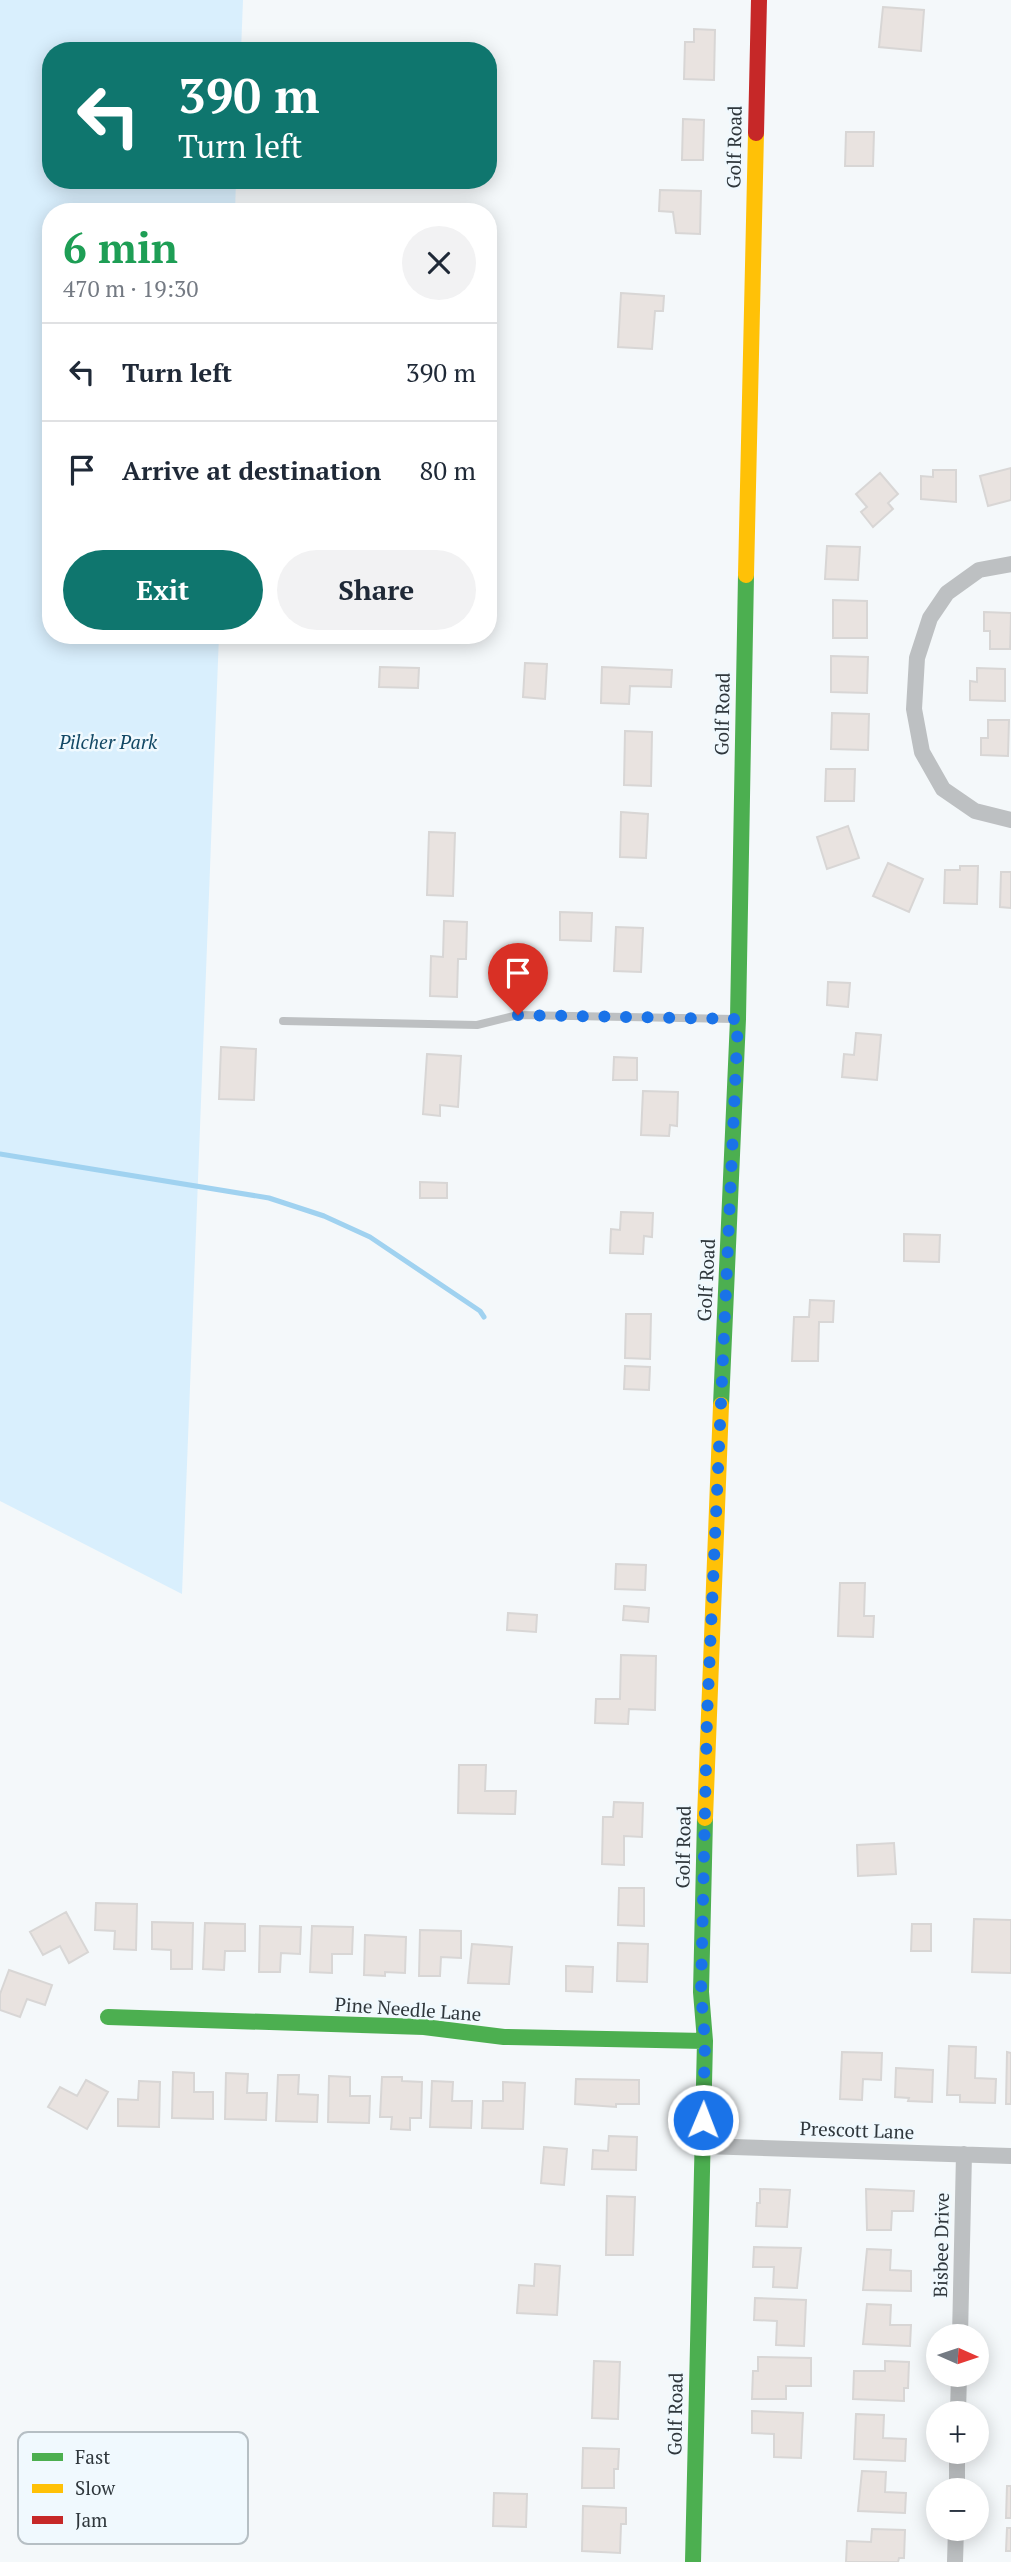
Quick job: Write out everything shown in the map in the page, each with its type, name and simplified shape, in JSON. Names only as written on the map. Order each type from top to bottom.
[{"type":"street","name":"Golf Road","points":[[693,2562],[705,2041],[701,1992],[707,1718],[738,1019],[759,0]]},
{"type":"street","points":[[1011,564],[979,570],[947,593],[930,618],[917,658],[914,709],[922,752],[943,789],[975,811],[1011,820]]},
{"type":"street","name":"Pine Needle Lane","points":[[108,2017],[424,2027],[504,2037],[705,2041]]},
{"type":"street","name":"Prescott Lane","points":[[703,2146],[1011,2156]]},
{"type":"street","name":"Bisbee Drive","points":[[960,2324],[964,2154]]},
{"type":"street","points":[[955,2562],[956,2541]]},
{"type":"lane","points":[[283,1021],[477,1025],[518,1015],[738,1019]]},
{"type":"green space","name":"Pilcher Park","points":[[0,0],[243,0],[241,42],[42,42],[42,189],[236,189],[235,203],[42,203],[42,644],[219,644],[182,1594],[0,1501]]},
{"type":"building","points":[[883,7],[924,10],[921,51],[879,47]]},
{"type":"building","points":[[694,29],[715,30],[714,80],[684,79],[685,42],[694,42]]},
{"type":"building","points":[[683,119],[704,120],[703,160],[682,160]]},
{"type":"building","points":[[846,132],[874,132],[873,166],[845,166]]},
{"type":"building","points":[[660,190],[701,191],[700,234],[676,233],[673,212],[659,211]]},
{"type":"building","points":[[621,293],[664,296],[663,311],[655,311],[652,349],[618,347]]},
{"type":"building","points":[[1011,468],[1011,500],[988,506],[980,476]]},
{"type":"building","points":[[933,470],[956,470],[956,502],[921,499],[921,476],[933,477]]},
{"type":"building","points":[[880,473],[898,494],[888,503],[893,509],[873,527],[861,512],[867,507],[856,494]]},
{"type":"building","points":[[827,546],[860,547],[858,580],[825,579]]},
{"type":"building","points":[[833,600],[867,601],[867,638],[833,638]]},
{"type":"building","points":[[984,612],[1011,613],[1010,649],[990,649],[990,631],[984,631]]},
{"type":"building","points":[[831,656],[868,657],[867,693],[831,692]]},
{"type":"building","points":[[525,663],[547,664],[545,699],[523,697]]},
{"type":"building","points":[[380,667],[419,668],[418,688],[379,687]]},
{"type":"building","points":[[602,667],[672,670],[671,687],[630,686],[629,704],[601,703]]},
{"type":"building","points":[[977,668],[1005,669],[1005,701],[970,700],[970,681],[977,682]]},
{"type":"building","points":[[832,713],[869,714],[868,750],[831,749]]},
{"type":"building","points":[[988,720],[1009,720],[1008,756],[981,755],[981,738],[988,738]]},
{"type":"building","points":[[625,731],[652,732],[651,786],[624,785]]},
{"type":"building","points":[[826,769],[855,769],[854,801],[825,801]]},
{"type":"building","points":[[621,812],[648,814],[646,858],[620,857]]},
{"type":"building","points":[[848,826],[859,858],[827,869],[817,837]]},
{"type":"building","points":[[429,832],[455,833],[453,896],[427,895]]},
{"type":"building","points":[[888,863],[923,879],[909,912],[873,896]]},
{"type":"building","points":[[960,866],[978,866],[977,904],[944,903],[945,870],[960,870]]},
{"type":"building","points":[[1001,872],[1011,872],[1011,908],[1000,907]]},
{"type":"building","points":[[560,912],[592,913],[591,941],[560,940]]},
{"type":"building","points":[[444,921],[467,922],[466,959],[458,959],[457,997],[430,996],[431,956],[443,957]]},
{"type":"building","points":[[616,927],[643,928],[641,972],[614,971]]},
{"type":"building","points":[[828,982],[850,983],[848,1007],[827,1005]]},
{"type":"building","points":[[856,1033],[881,1035],[877,1080],[842,1077],[844,1054],[854,1055]]},
{"type":"building","points":[[221,1047],[256,1049],[254,1100],[219,1099]]},
{"type":"building","points":[[427,1054],[461,1056],[458,1107],[440,1105],[440,1116],[423,1114]]},
{"type":"building","points":[[614,1057],[637,1058],[637,1080],[613,1080]]},
{"type":"building","points":[[643,1091],[678,1092],[677,1126],[670,1125],[669,1136],[641,1135]]},
{"type":"building","points":[[420,1182],[447,1183],[447,1198],[420,1198]]},
{"type":"building","points":[[621,1212],[653,1213],[652,1237],[644,1236],[643,1254],[610,1253],[611,1229],[620,1230]]},
{"type":"building","points":[[904,1234],[940,1235],[939,1262],[904,1261]]},
{"type":"building","points":[[810,1300],[834,1301],[833,1322],[819,1322],[818,1361],[792,1361],[794,1317],[809,1317]]},
{"type":"building","points":[[626,1314],[651,1314],[650,1359],[625,1358]]},
{"type":"building","points":[[625,1366],[650,1367],[649,1390],[624,1389]]},
{"type":"building","points":[[616,1564],[646,1565],[645,1590],[615,1589]]},
{"type":"building","points":[[840,1583],[865,1583],[864,1616],[874,1616],[873,1637],[838,1636]]},
{"type":"building","points":[[624,1606],[649,1608],[648,1622],[623,1620]]},
{"type":"building","points":[[508,1613],[537,1615],[536,1632],[507,1630]]},
{"type":"building","points":[[621,1655],[656,1656],[655,1710],[629,1709],[628,1724],[595,1723],[596,1699],[620,1699]]},
{"type":"building","points":[[459,1765],[486,1765],[485,1791],[516,1791],[515,1814],[458,1813]]},
{"type":"building","points":[[614,1802],[643,1803],[642,1837],[624,1836],[624,1865],[602,1864],[603,1817],[613,1817]]},
{"type":"building","points":[[894,1843],[896,1874],[858,1876],[857,1845]]},
{"type":"building","points":[[619,1888],[644,1888],[644,1926],[618,1925]]},
{"type":"building","points":[[96,1903],[137,1904],[136,1950],[114,1949],[115,1931],[95,1930]]},
{"type":"building","points":[[66,1912],[88,1952],[69,1963],[60,1946],[43,1955],[30,1932]]},
{"type":"building","points":[[974,1919],[1011,1920],[1011,1973],[972,1972]]},
{"type":"building","points":[[152,1922],[193,1923],[192,1969],[171,1969],[171,1950],[152,1949]]},
{"type":"building","points":[[205,1923],[245,1924],[245,1951],[225,1951],[224,1970],[203,1969]]},
{"type":"building","points":[[912,1924],[931,1924],[931,1951],[911,1951]]},
{"type":"building","points":[[260,1926],[301,1927],[300,1954],[281,1953],[280,1972],[259,1972]]},
{"type":"building","points":[[312,1926],[353,1927],[352,1954],[332,1954],[332,1973],[310,1972]]},
{"type":"building","points":[[420,1930],[461,1931],[461,1958],[441,1957],[440,1976],[419,1976]]},
{"type":"building","points":[[365,1935],[406,1937],[405,1973],[364,1975]]},
{"type":"building","points":[[618,1943],[648,1944],[647,1982],[617,1981]]},
{"type":"building","points":[[472,1944],[512,1947],[509,1984],[468,1983]]},
{"type":"building","points":[[566,1966],[593,1967],[592,1992],[566,1991]]},
{"type":"building","points":[[9,1970],[52,1985],[45,2005],[27,1999],[20,2017],[0,2010],[0,1994]]},
{"type":"building","points":[[949,2046],[976,2047],[975,2078],[996,2079],[995,2103],[960,2102],[960,2095],[947,2095]]},
{"type":"building","points":[[842,2052],[882,2053],[881,2080],[863,2079],[862,2100],[840,2099]]},
{"type":"building","points":[[1007,2052],[1011,2053],[1011,2104],[1006,2104]]},
{"type":"building","points":[[896,2068],[933,2070],[932,2102],[908,2101],[909,2098],[895,2097]]},
{"type":"building","points":[[173,2072],[194,2073],[194,2092],[213,2092],[213,2119],[172,2118]]},
{"type":"building","points":[[226,2073],[248,2074],[247,2093],[267,2093],[266,2120],[225,2119]]},
{"type":"building","points":[[278,2075],[299,2075],[298,2094],[318,2095],[317,2122],[276,2121]]},
{"type":"building","points":[[329,2076],[350,2077],[350,2096],[370,2096],[369,2123],[328,2122]]},
{"type":"building","points":[[382,2077],[402,2077],[402,2081],[422,2082],[421,2118],[410,2118],[410,2130],[391,2129],[392,2117],[380,2117]]},
{"type":"building","points":[[576,2079],[639,2080],[639,2104],[616,2104],[616,2107],[575,2104]]},
{"type":"building","points":[[86,2080],[108,2092],[87,2129],[48,2107],[60,2087],[77,2096]]},
{"type":"building","points":[[139,2081],[160,2082],[159,2127],[118,2126],[118,2099],[138,2100]]},
{"type":"building","points":[[432,2081],[453,2082],[452,2101],[472,2101],[471,2128],[430,2127]]},
{"type":"building","points":[[503,2082],[525,2083],[523,2129],[482,2128],[483,2101],[503,2101]]},
{"type":"building","points":[[609,2136],[637,2137],[636,2170],[592,2169],[593,2150],[608,2151]]},
{"type":"building","points":[[544,2147],[567,2149],[564,2185],[541,2183]]},
{"type":"building","points":[[760,2189],[790,2190],[787,2227],[756,2226]]},
{"type":"building","points":[[866,2189],[914,2191],[913,2211],[892,2211],[891,2230],[867,2230]]},
{"type":"building","points":[[607,2196],[635,2197],[633,2255],[606,2255]]},
{"type":"building","points":[[754,2247],[801,2248],[797,2288],[773,2287],[774,2267],[753,2267]]},
{"type":"building","points":[[867,2249],[891,2250],[890,2270],[911,2271],[911,2291],[863,2290]]},
{"type":"building","points":[[535,2264],[560,2266],[557,2315],[517,2313],[519,2285],[534,2286]]},
{"type":"building","points":[[755,2298],[806,2300],[804,2346],[776,2345],[777,2321],[754,2320]]},
{"type":"building","points":[[867,2304],[891,2305],[890,2325],[911,2325],[910,2346],[863,2344]]},
{"type":"building","points":[[758,2357],[811,2358],[811,2386],[786,2386],[786,2399],[752,2399],[753,2371],[758,2371]]},
{"type":"building","points":[[594,2361],[620,2362],[618,2419],[592,2418]]},
{"type":"building","points":[[885,2361],[909,2362],[908,2388],[904,2388],[904,2401],[853,2399],[854,2371],[885,2371]]},
{"type":"building","points":[[752,2411],[803,2413],[801,2458],[774,2457],[774,2434],[752,2433]]},
{"type":"building","points":[[856,2414],[884,2415],[883,2438],[906,2439],[905,2461],[854,2459]]},
{"type":"building","points":[[583,2448],[619,2449],[618,2469],[614,2469],[614,2488],[582,2488]]},
{"type":"building","points":[[862,2471],[886,2472],[885,2492],[906,2493],[905,2513],[858,2511]]},
{"type":"building","points":[[1007,2486],[1011,2486],[1011,2518],[1006,2518]]},
{"type":"building","points":[[494,2493],[527,2494],[526,2527],[493,2526]]},
{"type":"building","points":[[583,2506],[626,2508],[626,2524],[621,2524],[620,2553],[582,2551]]},
{"type":"building","points":[[1007,2528],[1011,2528],[1011,2551],[1006,2551]]},
{"type":"building","points":[[872,2529],[905,2530],[904,2558],[899,2558],[898,2562],[846,2562],[847,2541],[871,2542]]},
{"type":"waterway","points":[[0,1154],[269,1198],[324,1216],[370,1237],[480,1311],[484,1317]]},
{"type":"traffic: fast","points":[[721,1405],[738,1019],[746,575]]},
{"type":"traffic: fast","points":[[693,2562],[705,2041],[701,1992],[705,1818]]},
{"type":"traffic: fast","points":[[108,2017],[424,2027],[504,2037],[705,2041]]},
{"type":"traffic: slow","points":[[746,575],[756,133]]},
{"type":"traffic: slow","points":[[705,1818],[721,1405]]},
{"type":"traffic: jam","points":[[756,133],[759,0]]},
{"type":"route","points":[[518,1015],[738,1019],[707,1718],[701,1992],[705,2041],[703,2120]]}]
